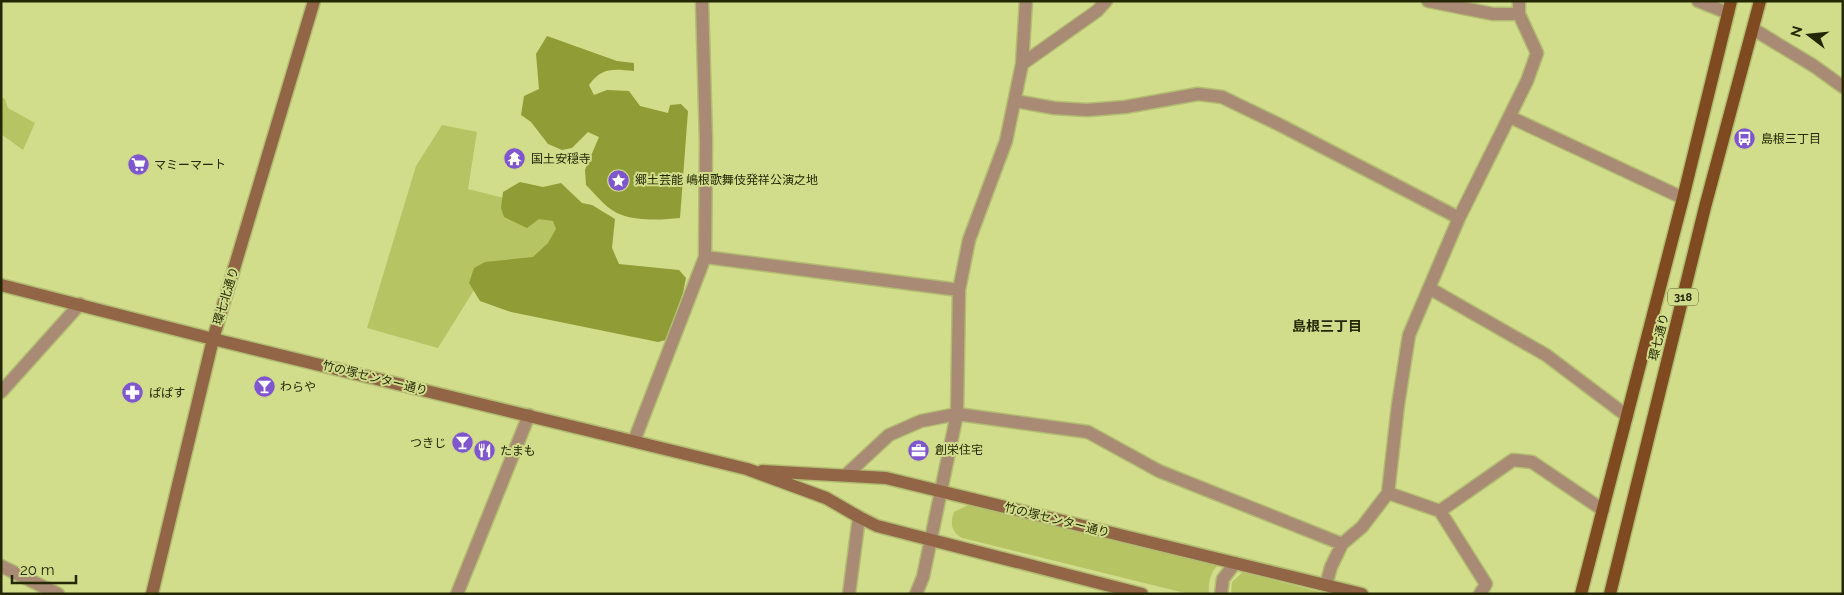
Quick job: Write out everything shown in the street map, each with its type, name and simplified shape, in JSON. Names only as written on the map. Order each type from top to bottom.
[{"type":"main road","name":"環七通り","points":[[1610,594],[1705,207],[1760,1]]},
{"type":"main road","name":"環七通り","points":[[1582,594],[1730,7]]},
{"type":"street","name":"環七北通り","points":[[152,594],[213,339],[314,1]]},
{"type":"street","points":[[634,441],[705,257],[706,141],[702,1]]},
{"type":"street","points":[[916,594],[923,577],[957,414],[959,290],[969,240],[1006,142],[1022,64],[1026,1]]},
{"type":"street","points":[[1022,64],[1097,11],[1106,1]]},
{"type":"street","points":[[1326,584],[1331,567],[1342,544],[1362,527],[1388,493],[1398,405],[1409,335],[1459,218],[1528,81],[1537,53],[1519,8],[1493,14],[1428,1]]},
{"type":"street","points":[[1698,1],[1730,7]]},
{"type":"street","points":[[1753,29],[1843,87]]},
{"type":"street","points":[[1015,101],[1054,108],[1087,110],[1125,107],[1198,94],[1222,97],[1459,218]]},
{"type":"street","points":[[1510,117],[1682,198]]},
{"type":"street","points":[[705,257],[959,290]]},
{"type":"street","name":"竹の塚センター通り","points":[[1,285],[213,339],[749,470],[826,498],[859,518],[877,526],[1108,589],[1142,594]]},
{"type":"street","points":[[1430,288],[1546,355],[1627,416]]},
{"type":"street","points":[[1,392],[80,304]]},
{"type":"street","points":[[846,475],[889,435],[921,421],[957,414],[1088,432],[1158,471],[1342,544]]},
{"type":"street","points":[[457,594],[529,415]]},
{"type":"street","points":[[1440,511],[1513,460],[1532,462],[1603,510]]},
{"type":"street","name":"竹の塚センター通り","points":[[749,470],[886,478],[1362,594]]},
{"type":"street","points":[[1388,493],[1440,511],[1486,584],[1480,594]]},
{"type":"street","points":[[849,594],[859,518]]},
{"type":"street","points":[[1221,594],[1223,579],[1235,563]]},
{"type":"street","points":[[1,566],[58,594]]},
{"type":"green space","points":[[547,36],[617,61],[634,63],[634,71],[608,70],[594,79],[589,85],[594,95],[607,90],[629,91],[640,106],[668,113],[670,105],[681,104],[688,111],[680,218],[643,219],[622,215],[612,210],[586,185],[585,170],[599,137],[588,132],[572,148],[562,150],[548,144],[531,122],[521,115],[524,96],[539,89],[536,54]]},
{"type":"green space","points":[[1,97],[5,99],[8,108],[35,123],[23,150],[1,134]]},
{"type":"green space","points":[[442,125],[477,132],[468,189],[561,212],[553,266],[474,290],[438,348],[367,328],[416,166]]},
{"type":"green space","points":[[520,182],[543,187],[561,183],[582,203],[592,205],[615,219],[612,248],[619,264],[679,270],[686,278],[683,293],[666,340],[658,342],[511,312],[480,301],[469,283],[474,268],[485,262],[533,257],[548,243],[556,229],[553,221],[539,219],[527,228],[504,217],[501,208],[503,192]]},
{"type":"green space","points":[[970,504],[1218,565],[1210,578],[1209,594],[1189,594],[962,538],[954,530],[953,516],[954,512]]},
{"type":"green space","points":[[1243,572],[1327,594],[1231,594],[1232,582]]},
{"type":"place","name":"島根三丁目","points":[[1745,139]]},
{"type":"place","name":"国土安穏寺","points":[[515,159]]},
{"type":"place","name":"マミーマート","points":[[138,165]]},
{"type":"place","name":"郷土芸能 嶋根歌舞伎発祥公演之地","points":[[619,180]]},
{"type":"place","name":"わらや","points":[[264,387]]},
{"type":"place","name":"ぱぱす","points":[[133,393]]},
{"type":"place","name":"つきじ","points":[[462,443]]},
{"type":"place","name":"創栄住宅","points":[[919,450]]},
{"type":"place","name":"たまも","points":[[484,451]]},
{"type":"district","name":"島根三丁目","points":[[1327,326]]}]
